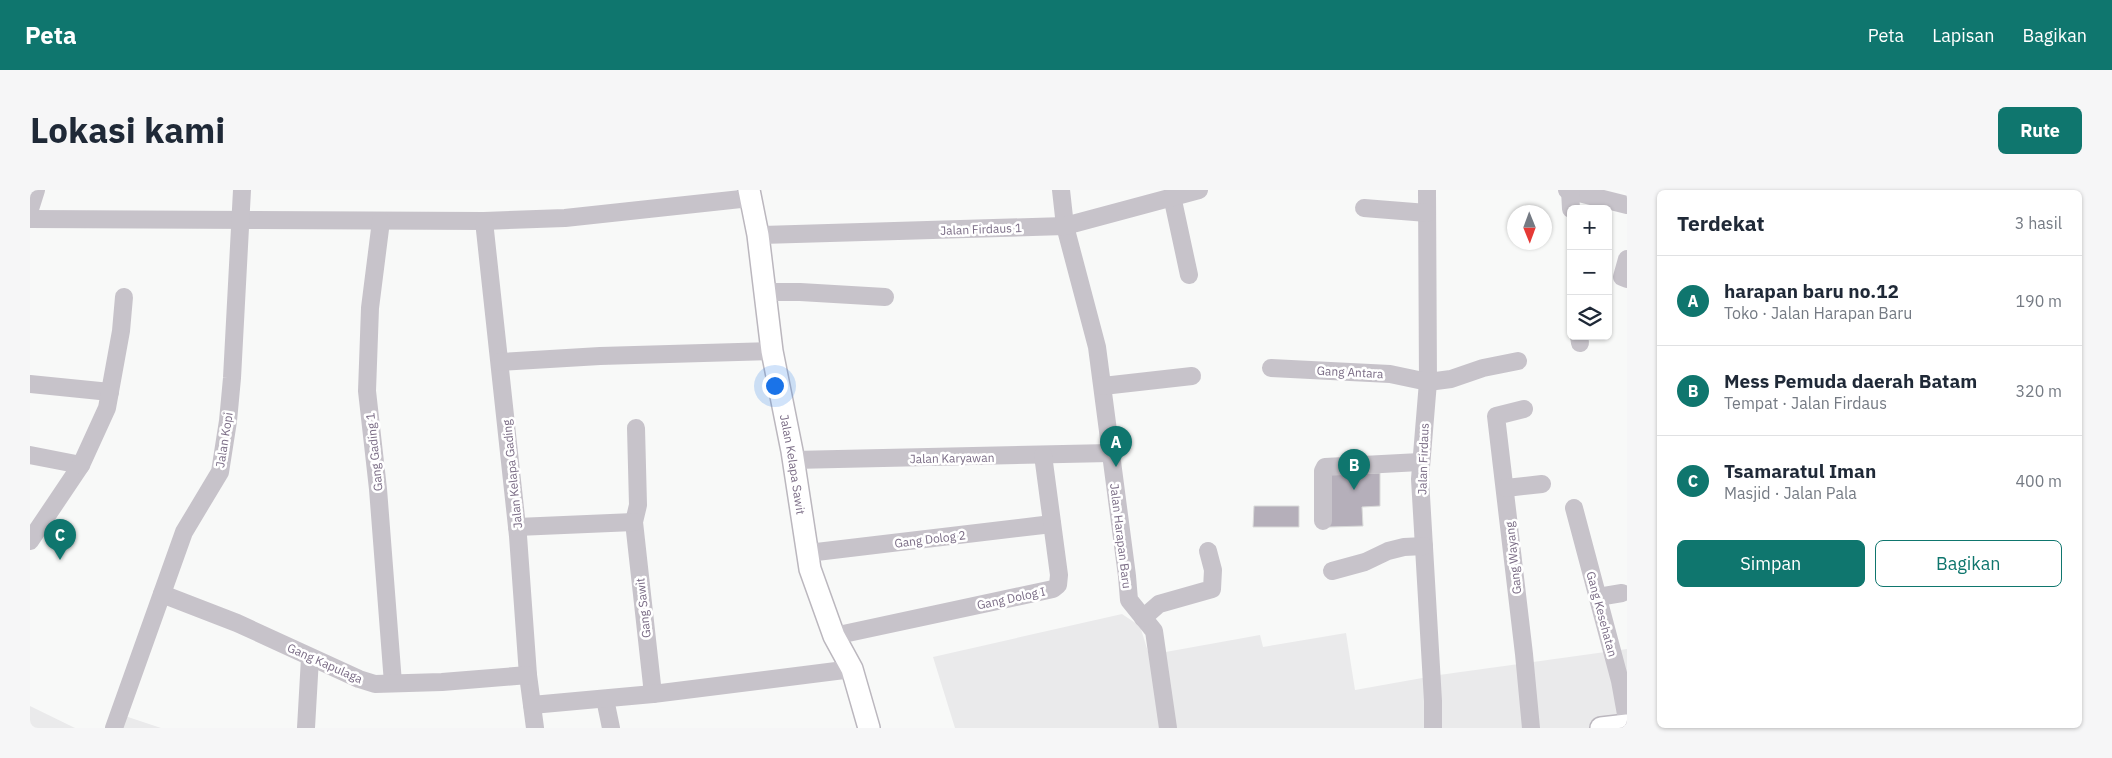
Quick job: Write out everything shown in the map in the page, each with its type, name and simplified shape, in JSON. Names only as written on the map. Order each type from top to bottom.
[{"type":"main road","name":"Jalan Kelapa Sawit","points":[[750,194],[758,235],[772,351],[793,460],[810,569],[834,636],[852,669],[869,728]]},
{"type":"main road","points":[[1601,728],[1627,725]]},
{"type":"street","points":[[30,209],[36,190]]},
{"type":"street","name":"Jalan Kopi","points":[[114,728],[184,532],[220,472],[229,412],[242,219],[242,190]]},
{"type":"street","name":"Jalan Harapan Baru","points":[[1060,190],[1066,226],[1097,347],[1128,576],[1129,600],[1154,631],[1168,728]]},
{"type":"street","name":"Jalan Firdaus 1","points":[[758,235],[1066,226],[1199,190]]},
{"type":"street","name":"Jalan Firdaus","points":[[1426,190],[1428,382],[1420,462],[1433,728]]},
{"type":"street","points":[[1570,205],[1568,190],[1627,205]]},
{"type":"street","points":[[30,219],[484,221],[565,218],[750,194]]},
{"type":"street","points":[[1172,196],[1190,275]]},
{"type":"street","points":[[1364,208],[1427,213]]},
{"type":"street","name":"Gang Gading 1","points":[[381,221],[370,308],[367,391],[378,489],[393,683]]},
{"type":"street","name":"Jalan Kelapa Gading","points":[[484,221],[517,528],[528,675],[535,728]]},
{"type":"street","points":[[1625,278],[1627,259]]},
{"type":"street","points":[[765,292],[885,297]]},
{"type":"street","points":[[30,541],[81,465],[107,408],[121,331],[124,297]]},
{"type":"street","points":[[500,362],[600,356],[772,351]]},
{"type":"street","points":[[1428,382],[1451,379],[1483,368],[1518,360]]},
{"type":"street","name":"Gang Antara","points":[[1270,368],[1390,374],[1428,382]]},
{"type":"street","points":[[1103,386],[1192,376]]},
{"type":"street","points":[[30,384],[110,392]]},
{"type":"street","name":"Gang Wayang","points":[[1524,408],[1496,416],[1506,488],[1530,728]]},
{"type":"street","name":"Gang Sawit","points":[[636,428],[638,505],[634,522],[653,694]]},
{"type":"street","name":"Jalan Karyawan","points":[[793,460],[1110,453]]},
{"type":"street","points":[[30,455],[81,465]]},
{"type":"street","name":"Gang Dolog I","points":[[834,636],[1053,589],[1058,585],[1059,575],[1042,455]]},
{"type":"street","points":[[1323,521],[1323,472],[1326,467],[1420,462]]},
{"type":"street","points":[[1506,488],[1542,484]]},
{"type":"street","name":"Gang Kesehatan","points":[[1574,508],[1620,681],[1627,720]]},
{"type":"street","points":[[517,528],[634,522]]},
{"type":"street","name":"Gang Dolog 2","points":[[808,553],[1052,524]]},
{"type":"street","points":[[1332,571],[1365,562],[1388,551],[1404,547],[1424,546]]},
{"type":"street","points":[[1143,618],[1159,604],[1212,588],[1213,570],[1208,551]]},
{"type":"street","points":[[1598,597],[1622,593]]},
{"type":"street","name":"Gang Kapulaga","points":[[162,594],[237,623],[310,658],[375,684],[528,675]]},
{"type":"street","points":[[306,728],[310,658]]},
{"type":"street","points":[[532,705],[653,694],[852,669]]},
{"type":"street","points":[[605,699],[611,728]]},
{"type":"shaded area","points":[[1122,614],[1140,626],[1149,655],[1260,635],[1263,647],[1346,633],[1355,690],[1439,675],[1627,649],[1627,728],[955,728],[933,657]]},
{"type":"shaded area","points":[[30,706],[75,728],[30,728]]},
{"type":"shaded area","points":[[122,715],[161,728],[112,728]]},
{"type":"building","points":[[1380,473],[1380,506],[1362,507],[1363,526],[1329,527],[1328,474]]},
{"type":"building","points":[[1254,506],[1299,506],[1299,527],[1253,527]]},
{"type":"place","name":"harapan baru no.12","points":[[1116,467]]},
{"type":"place","name":"Mess Pemuda daerah Batam","points":[[1354,490]]},
{"type":"place","name":"Tsamaratul Iman","points":[[60,560]]}]
